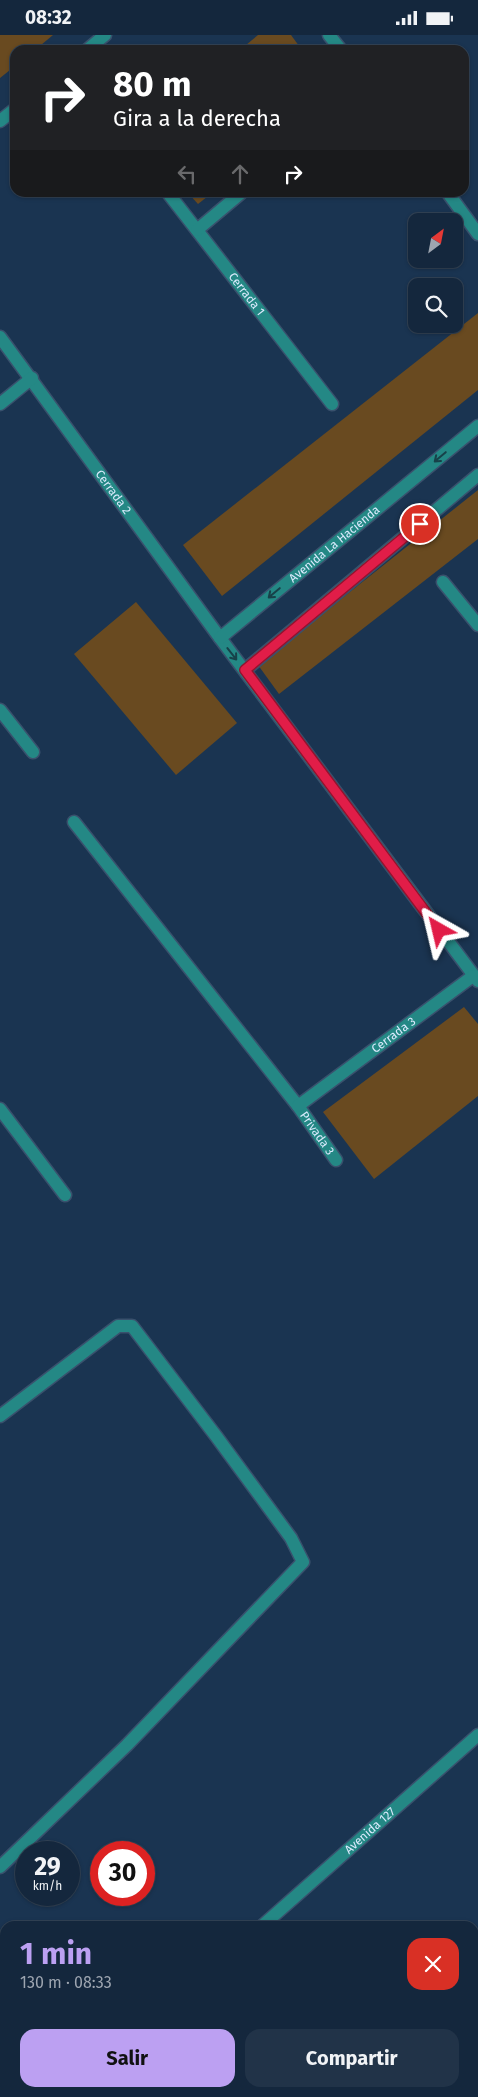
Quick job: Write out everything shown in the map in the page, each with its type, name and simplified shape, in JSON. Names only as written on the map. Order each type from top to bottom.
[{"type":"street","points":[[92,45],[105,35]]},
{"type":"street","points":[[329,35],[337,45]]},
{"type":"street","points":[[0,121],[10,113]]},
{"type":"street","name":"Cerrada 1","points":[[171,197],[332,403]]},
{"type":"street","points":[[197,231],[236,197]]},
{"type":"street","points":[[451,197],[478,234]]},
{"type":"street","name":"Cerrada 2","points":[[0,337],[32,378],[220,638]]},
{"type":"street","points":[[0,404],[32,378]]},
{"type":"street","name":"Avenida La Hacienda","points":[[220,638],[478,426]]},
{"type":"street","points":[[220,638],[245,670],[478,475]]},
{"type":"street","points":[[443,582],[478,625]]},
{"type":"street","name":"Cerrada 3","points":[[245,670],[476,978],[298,1106]]},
{"type":"street","points":[[0,710],[33,752]]},
{"type":"street","points":[[74,821],[298,1106]]},
{"type":"street","name":"Privada 3","points":[[298,1106],[336,1160]]},
{"type":"street","points":[[0,1109],[65,1195]]},
{"type":"street","points":[[0,1416],[118,1326],[132,1326],[285,1530],[303,1562],[127,1745],[0,1867]]},
{"type":"street","name":"Avenida 127","points":[[268,1921],[478,1735]]},
{"type":"shaded area","points":[[0,35],[53,35],[41,45],[10,45],[10,70],[0,78]]},
{"type":"shaded area","points":[[258,35],[291,35],[298,45],[246,45]]},
{"type":"shaded area","points":[[192,197],[207,197],[198,204]]},
{"type":"shaded area","points":[[478,313],[478,390],[222,596],[183,545],[453,333],[463,333],[463,325]]},
{"type":"shaded area","points":[[478,490],[478,539],[279,694],[258,665]]},
{"type":"shaded area","points":[[136,602],[237,723],[176,775],[74,654]]},
{"type":"shaded area","points":[[464,1007],[478,1024],[478,1096],[374,1179],[323,1112]]},
{"type":"route","points":[[420,524],[245,670],[439,930]]}]
